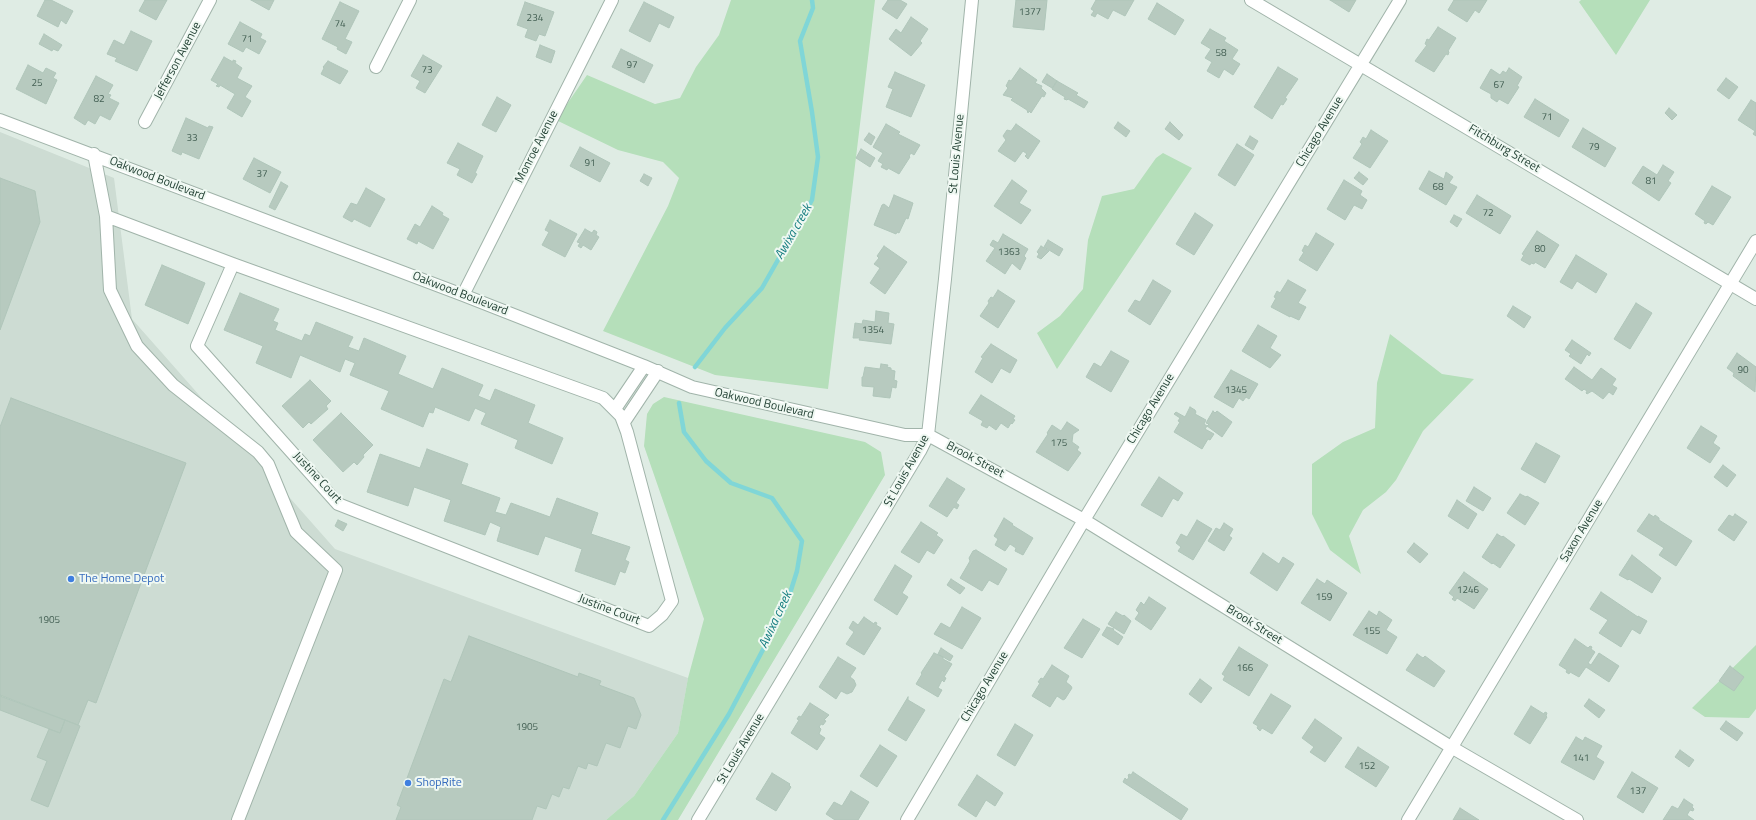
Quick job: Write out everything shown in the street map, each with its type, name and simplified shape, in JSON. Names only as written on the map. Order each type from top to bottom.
[{"type":"street","name":"Jefferson Avenue","points":[[145,122],[210,0]]},
{"type":"street","points":[[376,67],[410,0]]},
{"type":"street","name":"Monroe Avenue","points":[[463,295],[612,0]]},
{"type":"street","name":"St Louis Avenue","points":[[698,820],[928,435],[945,279],[972,0]]},
{"type":"street","name":"Fitchburg Street","points":[[1251,0],[1756,300]]},
{"type":"street","name":"Chicago Avenue","points":[[907,820],[1084,520],[1400,0]]},
{"type":"street","name":"Oakwood Boulevard","points":[[0,120],[94,154],[463,295],[658,371],[692,387],[905,435],[928,435]]},
{"type":"street","points":[[94,154],[106,216],[110,290],[137,346],[173,385],[258,452],[268,464],[296,532],[336,570],[238,820]]},
{"type":"street","name":"Justine Court","points":[[106,216],[233,264],[603,398],[615,409],[624,422],[672,601],[662,615],[649,626],[338,504],[197,346],[233,264]]},
{"type":"street","name":"Saxon Avenue","points":[[1408,820],[1756,241]]},
{"type":"street","points":[[615,409],[644,366]]},
{"type":"street","points":[[624,422],[658,371]]},
{"type":"street","name":"Brook Street","points":[[928,435],[1084,520],[1451,747],[1577,820]]},
{"type":"shaded area","points":[[0,132],[114,178],[132,319],[335,549],[688,678],[678,733],[634,796],[606,820],[0,820]]},
{"type":"green space","points":[[731,0],[875,0],[828,389],[715,375],[603,331],[668,206],[679,178],[663,162],[618,150],[556,120],[587,75],[655,104],[680,98],[696,67],[719,35]]},
{"type":"green space","points":[[1581,0],[1650,0],[1616,55],[1579,2]]},
{"type":"green space","points":[[1163,153],[1192,168],[1057,369],[1037,333],[1060,316],[1083,289],[1088,240],[1102,196],[1134,189],[1156,158]]},
{"type":"green space","points":[[1390,334],[1442,374],[1474,379],[1423,431],[1396,480],[1386,492],[1363,510],[1349,536],[1361,574],[1330,550],[1312,514],[1312,464],[1343,442],[1375,428],[1377,383]]},
{"type":"green space","points":[[664,397],[865,442],[881,452],[885,475],[678,820],[606,820],[634,796],[678,733],[688,678],[704,619],[644,446],[647,414],[653,404]]},
{"type":"green space","points":[[1756,645],[1756,709],[1749,718],[1705,717],[1692,708]]},
{"type":"building","points":[[45,0],[51,0],[73,11],[66,24],[61,20],[58,27],[37,16]]},
{"type":"building","points":[[145,0],[167,0],[156,20],[139,11]]},
{"type":"building","points":[[251,0],[274,0],[269,10]]},
{"type":"building","points":[[888,0],[900,0],[907,4],[897,19],[882,9]]},
{"type":"building","points":[[1016,0],[1047,0],[1044,30],[1013,27]]},
{"type":"building","points":[[1096,0],[1134,0],[1125,16],[1113,10],[1108,19],[1097,13],[1095,17],[1091,15],[1094,11],[1091,9]]},
{"type":"building","points":[[1330,0],[1356,0],[1349,12]]},
{"type":"building","points":[[1454,0],[1487,0],[1479,13],[1475,10],[1467,22],[1448,10]]},
{"type":"building","points":[[340,2],[359,11],[345,39],[352,42],[346,54],[337,49],[338,47],[322,39]]},
{"type":"building","points":[[525,2],[554,12],[545,36],[539,34],[536,41],[525,37],[528,29],[517,25]]},
{"type":"building","points":[[644,2],[674,17],[669,28],[659,23],[650,42],[629,31]]},
{"type":"building","points":[[1157,3],[1184,20],[1175,35],[1148,19]]},
{"type":"building","points":[[911,17],[928,29],[920,41],[922,43],[911,56],[889,39],[896,29],[901,33]]},
{"type":"building","points":[[240,22],[262,34],[260,38],[266,41],[259,54],[246,47],[243,52],[228,44]]},
{"type":"building","points":[[1438,27],[1456,38],[1448,51],[1448,55],[1446,54],[1434,72],[1415,61],[1427,45],[1425,44],[1427,39],[1429,40]]},
{"type":"building","points":[[1210,29],[1226,38],[1224,41],[1238,50],[1232,59],[1240,64],[1233,75],[1224,69],[1219,78],[1207,71],[1212,62],[1205,58],[1211,49],[1201,43]]},
{"type":"building","points":[[131,31],[152,41],[137,71],[115,61],[117,58],[107,54],[114,40],[124,45]]},
{"type":"building","points":[[44,34],[62,45],[58,51],[53,49],[52,51],[39,44]]},
{"type":"building","points":[[540,45],[555,51],[551,63],[536,57]]},
{"type":"building","points":[[621,49],[653,65],[644,83],[612,67]]},
{"type":"building","points":[[423,55],[442,66],[425,93],[416,88],[420,81],[411,76]]},
{"type":"building","points":[[224,57],[233,62],[233,60],[236,61],[235,63],[242,68],[237,78],[252,86],[245,97],[251,101],[242,117],[227,108],[235,94],[220,85],[219,87],[216,86],[218,84],[211,80]]},
{"type":"building","points":[[328,61],[348,71],[340,84],[321,74],[324,68],[323,67]]},
{"type":"building","points":[[28,65],[43,73],[46,68],[56,73],[53,78],[57,80],[46,104],[16,89]]},
{"type":"building","points":[[1278,67],[1298,79],[1285,98],[1287,99],[1283,105],[1281,104],[1272,119],[1254,107]]},
{"type":"building","points":[[1020,68],[1037,80],[1035,83],[1042,86],[1041,88],[1046,93],[1044,97],[1042,96],[1031,113],[1029,111],[1028,113],[1027,110],[1011,100],[1013,98],[1003,95],[1008,88],[1006,86],[1009,80],[1011,81]]},
{"type":"building","points":[[1509,68],[1522,77],[1517,86],[1519,87],[1508,104],[1499,99],[1497,102],[1491,98],[1491,94],[1480,88],[1491,69],[1500,75],[1503,71],[1506,73]]},
{"type":"building","points":[[895,72],[925,85],[911,117],[886,107],[893,89],[888,87]]},
{"type":"building","points":[[1047,74],[1057,81],[1052,88],[1042,82]]},
{"type":"building","points":[[96,76],[113,85],[108,94],[111,95],[109,98],[119,103],[110,120],[100,115],[95,124],[88,120],[85,125],[74,118]]},
{"type":"building","points":[[1726,78],[1738,87],[1729,99],[1717,90]]},
{"type":"building","points":[[1057,81],[1078,93],[1076,95],[1088,102],[1084,108],[1068,99],[1064,99],[1065,97],[1052,89]]},
{"type":"building","points":[[497,97],[511,105],[496,132],[482,125]]},
{"type":"building","points":[[1535,99],[1569,120],[1559,137],[1524,117]]},
{"type":"building","points":[[1751,100],[1756,103],[1756,136],[1753,134],[1755,131],[1738,120]]},
{"type":"building","points":[[1669,108],[1677,115],[1672,120],[1665,113]]},
{"type":"building","points":[[186,118],[208,128],[209,126],[213,127],[199,159],[182,152],[181,155],[172,151]]},
{"type":"building","points":[[1118,122],[1130,131],[1126,137],[1114,128]]},
{"type":"building","points":[[1170,122],[1183,135],[1179,140],[1165,129]]},
{"type":"building","points":[[886,124],[900,132],[898,134],[920,145],[914,155],[911,153],[899,174],[888,168],[887,170],[881,167],[883,164],[878,161],[883,153],[873,147]]},
{"type":"building","points":[[1016,124],[1040,141],[1028,159],[1025,156],[1027,154],[1023,151],[1015,162],[998,151],[1006,140],[1003,136],[1007,130],[1011,131]]},
{"type":"building","points":[[1583,128],[1616,148],[1605,167],[1572,147]]},
{"type":"building","points":[[1371,130],[1388,141],[1370,168],[1353,158],[1362,144],[1360,142],[1363,137],[1366,139]]},
{"type":"building","points":[[869,133],[875,137],[871,145],[864,140]]},
{"type":"building","points":[[1250,136],[1258,141],[1253,150],[1245,145]]},
{"type":"building","points":[[458,143],[483,156],[475,173],[477,174],[472,183],[457,175],[460,169],[447,163]]},
{"type":"building","points":[[1237,144],[1254,155],[1235,186],[1218,175]]},
{"type":"building","points":[[580,147],[610,163],[600,182],[570,166]]},
{"type":"building","points":[[861,149],[875,158],[870,167],[856,158]]},
{"type":"building","points":[[254,158],[281,172],[270,193],[243,179]]},
{"type":"building","points":[[1663,165],[1674,172],[1668,181],[1671,183],[1659,201],[1632,183],[1643,166],[1657,175]]},
{"type":"building","points":[[1429,171],[1444,179],[1446,172],[1453,177],[1449,183],[1457,187],[1446,205],[1419,189]]},
{"type":"building","points":[[1359,172],[1368,179],[1363,185],[1354,178]]},
{"type":"building","points":[[644,174],[652,178],[648,186],[640,181]]},
{"type":"building","points":[[0,178],[35,191],[40,222],[0,330]]},
{"type":"building","points":[[1012,180],[1027,191],[1019,203],[1031,210],[1021,224],[994,206]]},
{"type":"building","points":[[1344,180],[1362,191],[1360,195],[1367,200],[1362,209],[1354,205],[1345,220],[1327,209]]},
{"type":"building","points":[[281,182],[288,186],[275,210],[269,207]]},
{"type":"building","points":[[1712,186],[1731,197],[1713,225],[1708,222],[1706,224],[1704,223],[1705,221],[1695,214]]},
{"type":"building","points":[[366,188],[385,199],[370,227],[354,219],[352,222],[343,217],[351,203],[357,205]]},
{"type":"building","points":[[894,195],[913,203],[908,219],[906,218],[899,233],[897,232],[896,234],[874,225],[882,205],[884,204],[889,208]]},
{"type":"building","points":[[1477,195],[1511,216],[1500,234],[1466,213]]},
{"type":"building","points":[[432,206],[449,219],[433,249],[418,241],[417,244],[407,239],[415,224],[420,227]]},
{"type":"building","points":[[1195,213],[1213,225],[1194,255],[1176,244]]},
{"type":"building","points":[[1454,215],[1462,219],[1457,227],[1450,222]]},
{"type":"building","points":[[550,220],[577,234],[565,257],[542,245],[549,232],[545,230]]},
{"type":"building","points":[[585,229],[592,233],[594,230],[597,232],[596,235],[599,237],[591,250],[583,245],[581,248],[578,246],[580,243],[577,242]]},
{"type":"building","points":[[1537,231],[1559,245],[1545,268],[1535,262],[1534,264],[1531,263],[1530,265],[1521,260],[1524,255],[1522,254]]},
{"type":"building","points":[[1316,233],[1334,244],[1317,271],[1299,260],[1304,252],[1302,251],[1305,245],[1308,247]]},
{"type":"building","points":[[1003,234],[1028,249],[1024,256],[1026,258],[1020,270],[1012,263],[1005,274],[986,261],[995,248],[990,245],[993,240],[998,243]]},
{"type":"building","points":[[1048,240],[1063,249],[1059,256],[1044,247]]},
{"type":"building","points":[[884,246],[907,262],[885,294],[870,283],[880,268],[874,264],[879,258],[877,256]]},
{"type":"building","points":[[1041,246],[1049,251],[1041,259],[1037,257],[1039,254],[1037,252]]},
{"type":"building","points":[[1576,255],[1607,274],[1596,293],[1577,281],[1572,289],[1560,282]]},
{"type":"building","points":[[162,265],[205,283],[188,324],[145,305]]},
{"type":"building","points":[[1153,280],[1171,291],[1150,325],[1128,311],[1135,300],[1140,302]]},
{"type":"building","points":[[1288,280],[1306,290],[1298,303],[1306,307],[1299,320],[1271,307],[1276,298],[1274,297],[1277,291],[1280,293]]},
{"type":"building","points":[[998,290],[1015,301],[998,328],[980,316],[989,303],[988,301],[991,297],[993,298]]},
{"type":"building","points":[[240,293],[279,309],[273,321],[278,323],[275,330],[302,341],[305,334],[310,336],[316,322],[353,337],[348,347],[359,351],[364,338],[406,356],[398,374],[433,389],[442,368],[483,385],[478,396],[490,401],[495,389],[535,405],[528,423],[563,438],[552,464],[515,448],[518,440],[481,424],[486,413],[475,408],[469,421],[435,407],[433,413],[429,412],[423,427],[381,409],[389,391],[350,375],[355,363],[345,359],[340,372],[300,355],[291,378],[256,363],[263,346],[224,330]]},
{"type":"building","points":[[1636,303],[1652,313],[1630,349],[1614,339]]},
{"type":"building","points":[[1513,306],[1531,317],[1524,328],[1507,316]]},
{"type":"building","points":[[876,311],[889,313],[888,323],[894,324],[891,344],[853,338],[855,323],[862,324],[863,320],[875,322]]},
{"type":"building","points":[[1258,325],[1277,336],[1270,348],[1281,355],[1270,368],[1242,351]]},
{"type":"building","points":[[1572,340],[1591,353],[1589,356],[1587,354],[1581,364],[1569,356],[1571,354],[1565,350]]},
{"type":"building","points":[[991,344],[1017,360],[1010,373],[1001,368],[992,383],[975,372],[983,358],[981,357]]},
{"type":"building","points":[[1111,351],[1129,361],[1111,392],[1086,377],[1094,363],[1101,367]]},
{"type":"building","points":[[1737,353],[1756,367],[1755,392],[1733,376],[1734,373],[1727,368]]},
{"type":"building","points":[[881,364],[888,365],[887,367],[895,371],[894,380],[897,381],[896,388],[892,387],[890,398],[873,396],[874,387],[862,386],[862,377],[865,367],[880,369]]},
{"type":"building","points":[[1574,367],[1592,380],[1601,368],[1616,379],[1612,385],[1617,388],[1613,395],[1609,392],[1603,399],[1592,391],[1587,394],[1587,391],[1584,389],[1582,391],[1565,379]]},
{"type":"building","points":[[1231,370],[1258,384],[1249,399],[1246,397],[1243,401],[1239,398],[1233,408],[1214,397]]},
{"type":"building","points":[[310,380],[331,401],[326,406],[328,409],[311,424],[309,422],[303,428],[282,406]]},
{"type":"building","points":[[981,395],[1015,416],[1013,419],[1015,420],[1008,428],[1001,423],[996,430],[989,425],[987,428],[981,425],[983,421],[969,413]]},
{"type":"building","name":"The Home Depot","points":[[11,398],[186,463],[96,703],[88,700],[78,725],[0,696],[0,427]]},
{"type":"building","points":[[1190,407],[1195,410],[1195,414],[1206,420],[1204,424],[1207,426],[1205,429],[1214,434],[1210,440],[1208,439],[1202,449],[1174,432],[1180,422],[1178,421],[1180,418],[1174,414],[1176,412],[1185,417]]},
{"type":"building","points":[[1213,411],[1215,413],[1217,411],[1232,422],[1222,437],[1207,426],[1209,424],[1206,423]]},
{"type":"building","points":[[341,413],[373,445],[363,455],[364,457],[357,465],[354,462],[343,472],[313,440]]},
{"type":"building","points":[[1067,422],[1079,430],[1073,434],[1072,442],[1079,447],[1077,450],[1081,453],[1068,471],[1036,452],[1052,425],[1061,431]]},
{"type":"building","points":[[1701,426],[1717,436],[1713,443],[1720,448],[1710,463],[1687,448]]},
{"type":"building","points":[[1536,443],[1560,456],[1545,483],[1521,469]]},
{"type":"building","points":[[427,449],[468,464],[461,484],[500,498],[495,512],[506,515],[511,503],[550,517],[557,498],[598,513],[591,534],[630,547],[625,560],[629,562],[625,573],[620,571],[615,585],[575,571],[582,549],[545,536],[538,555],[497,541],[501,527],[490,522],[485,535],[444,521],[451,500],[414,487],[408,506],[367,492],[380,454],[420,468]]},
{"type":"building","points":[[1723,465],[1736,475],[1727,487],[1714,477]]},
{"type":"building","points":[[1159,477],[1183,493],[1178,501],[1173,498],[1162,517],[1141,505]]},
{"type":"building","points":[[947,478],[965,489],[956,503],[959,505],[957,509],[954,507],[947,517],[929,506]]},
{"type":"building","points":[[1474,487],[1491,498],[1483,511],[1466,501]]},
{"type":"building","points":[[1520,494],[1539,503],[1525,525],[1507,513]]},
{"type":"building","points":[[1457,500],[1477,514],[1468,529],[1448,516]]},
{"type":"building","points":[[1649,514],[1654,517],[1655,515],[1659,518],[1659,520],[1692,541],[1676,566],[1659,555],[1664,548],[1637,531]]},
{"type":"building","points":[[1735,514],[1747,522],[1734,541],[1718,530],[1729,515],[1733,517]]},
{"type":"building","points":[[1004,518],[1013,524],[1012,525],[1033,538],[1023,555],[1015,551],[1016,548],[1010,544],[1005,551],[995,545],[998,539],[994,536]]},
{"type":"building","points":[[338,520],[347,524],[343,531],[335,526]]},
{"type":"building","points":[[1197,520],[1212,529],[1193,560],[1178,551],[1181,547],[1176,543],[1181,534],[1187,537]]},
{"type":"building","points":[[921,522],[938,533],[936,535],[943,540],[934,554],[927,550],[919,563],[901,552]]},
{"type":"building","points":[[1224,523],[1233,529],[1229,536],[1232,538],[1224,551],[1208,541],[1216,528],[1220,530]]},
{"type":"building","points":[[1497,534],[1502,537],[1503,536],[1515,545],[1500,568],[1482,557]]},
{"type":"building","points":[[1414,543],[1428,554],[1420,563],[1407,552]]},
{"type":"building","points":[[976,550],[1007,569],[998,585],[989,580],[982,591],[960,578],[970,561],[969,558],[973,551]]},
{"type":"building","points":[[1263,553],[1279,564],[1283,557],[1294,564],[1277,591],[1250,573]]},
{"type":"building","points":[[1632,555],[1661,578],[1652,593],[1629,579],[1628,580],[1619,575]]},
{"type":"building","points":[[895,565],[912,576],[902,593],[908,597],[897,615],[874,600]]},
{"type":"building","points":[[1464,572],[1488,589],[1474,609],[1457,598],[1455,601],[1452,599],[1454,597],[1449,593]]},
{"type":"building","points":[[951,579],[965,588],[960,594],[947,585]]},
{"type":"building","points":[[1317,579],[1325,584],[1327,580],[1347,593],[1330,621],[1301,603]]},
{"type":"building","points":[[1601,592],[1638,617],[1647,621],[1640,634],[1632,629],[1621,647],[1599,633],[1608,620],[1590,609]]},
{"type":"building","points":[[1149,597],[1166,608],[1151,630],[1135,619],[1139,613],[1136,610],[1141,602],[1144,605]]},
{"type":"building","points":[[962,607],[981,618],[962,649],[934,634],[941,623],[950,628]]},
{"type":"building","points":[[1369,611],[1377,616],[1379,611],[1392,620],[1386,630],[1397,637],[1387,654],[1353,635]]},
{"type":"building","points":[[1116,612],[1123,616],[1124,615],[1131,621],[1124,634],[1108,624]]},
{"type":"building","points":[[864,617],[874,624],[875,622],[877,623],[876,625],[881,628],[864,655],[846,644],[854,632],[849,628],[853,621],[858,625]]},
{"type":"building","points":[[1083,619],[1100,629],[1082,658],[1064,648]]},
{"type":"building","points":[[1107,627],[1114,629],[1113,630],[1123,637],[1118,645],[1102,635]]},
{"type":"building","points":[[469,636],[578,677],[579,673],[601,681],[599,685],[634,698],[641,715],[636,729],[628,726],[620,748],[606,743],[597,766],[588,763],[586,769],[578,766],[569,789],[563,787],[559,797],[552,794],[546,809],[537,806],[532,820],[396,820],[401,807],[397,805],[444,679],[451,682]]},
{"type":"building","points":[[1575,639],[1588,648],[1590,646],[1592,647],[1591,649],[1595,652],[1588,663],[1591,665],[1599,653],[1619,666],[1609,682],[1586,667],[1579,677],[1570,672],[1569,674],[1566,672],[1567,670],[1559,665]]},
{"type":"building","points":[[1239,647],[1268,665],[1249,696],[1223,680],[1225,676],[1222,674]]},
{"type":"building","points":[[941,648],[953,656],[950,661],[938,654]]},
{"type":"building","points":[[934,653],[943,657],[943,659],[952,664],[944,677],[946,678],[944,682],[942,680],[938,688],[942,690],[938,697],[916,684]]},
{"type":"building","points":[[1417,654],[1423,658],[1425,656],[1445,671],[1434,687],[1406,670]]},
{"type":"building","points":[[838,657],[856,668],[850,677],[854,680],[856,685],[852,692],[847,694],[841,691],[836,699],[819,687]]},
{"type":"building","points":[[1052,665],[1069,676],[1066,682],[1072,688],[1065,699],[1063,700],[1057,696],[1050,707],[1032,696],[1040,683],[1038,682],[1041,678],[1043,679]]},
{"type":"building","points":[[1730,666],[1744,677],[1734,691],[1719,681]]},
{"type":"building","points":[[1200,679],[1212,688],[1201,703],[1189,694]]},
{"type":"building","points":[[1271,694],[1291,706],[1272,734],[1262,728],[1260,731],[1257,728],[1258,726],[1253,723]]},
{"type":"building","points":[[0,695],[65,720],[60,733],[0,710]]},
{"type":"building","points":[[908,697],[908,700],[925,710],[906,741],[888,730]]},
{"type":"building","points":[[1589,699],[1605,710],[1599,718],[1584,706]]},
{"type":"building","points":[[810,703],[829,715],[824,720],[826,721],[823,725],[821,724],[819,727],[821,729],[819,734],[825,738],[817,750],[791,733],[799,720],[797,719],[799,716],[801,717]]},
{"type":"building","points":[[1531,706],[1544,714],[1545,712],[1547,713],[1547,717],[1530,744],[1514,734]]},
{"type":"building","points":[[1315,719],[1342,738],[1325,762],[1310,752],[1314,747],[1302,738]]},
{"type":"building","points":[[65,720],[80,726],[48,807],[31,800],[47,761],[37,757],[49,729],[60,733]]},
{"type":"building","points":[[1726,721],[1743,733],[1737,741],[1720,729]]},
{"type":"building","points":[[1015,724],[1033,735],[1015,766],[997,755]]},
{"type":"building","points":[[1576,737],[1583,741],[1585,737],[1602,746],[1596,757],[1604,762],[1594,780],[1561,762]]},
{"type":"building","points":[[880,745],[897,756],[877,787],[860,776]]},
{"type":"building","points":[[1358,747],[1389,767],[1376,787],[1345,767]]},
{"type":"building","points":[[1680,750],[1694,760],[1689,767],[1675,757]]},
{"type":"building","points":[[1133,772],[1188,809],[1181,820],[1123,782],[1125,778],[1127,780],[1129,774],[1131,775]]},
{"type":"building","points":[[1632,772],[1658,788],[1643,813],[1617,797]]},
{"type":"building","points":[[772,773],[790,784],[789,785],[791,787],[776,811],[756,799]]},
{"type":"building","points":[[977,775],[1003,793],[995,806],[986,800],[976,817],[958,805]]},
{"type":"building","points":[[851,791],[869,802],[858,820],[835,820],[826,814],[834,802],[842,806]]},
{"type":"building","points":[[1684,799],[1693,805],[1693,811],[1690,810],[1687,815],[1694,820],[1663,820],[1672,806],[1678,809]]},
{"type":"building","points":[[1460,808],[1479,820],[1453,820]]},
{"type":"waterway","name":"Awixa creek","points":[[695,367],[725,328],[762,288],[812,200],[818,157],[800,41],[813,8],[812,0]]},
{"type":"waterway","name":"Awixa creek","points":[[663,820],[729,714],[786,606],[797,571],[802,541],[772,498],[731,483],[706,461],[684,432],[679,403]]},
{"type":"place","name":"The Home Depot","points":[[71,579]]},
{"type":"place","name":"ShopRite","points":[[408,783]]}]
